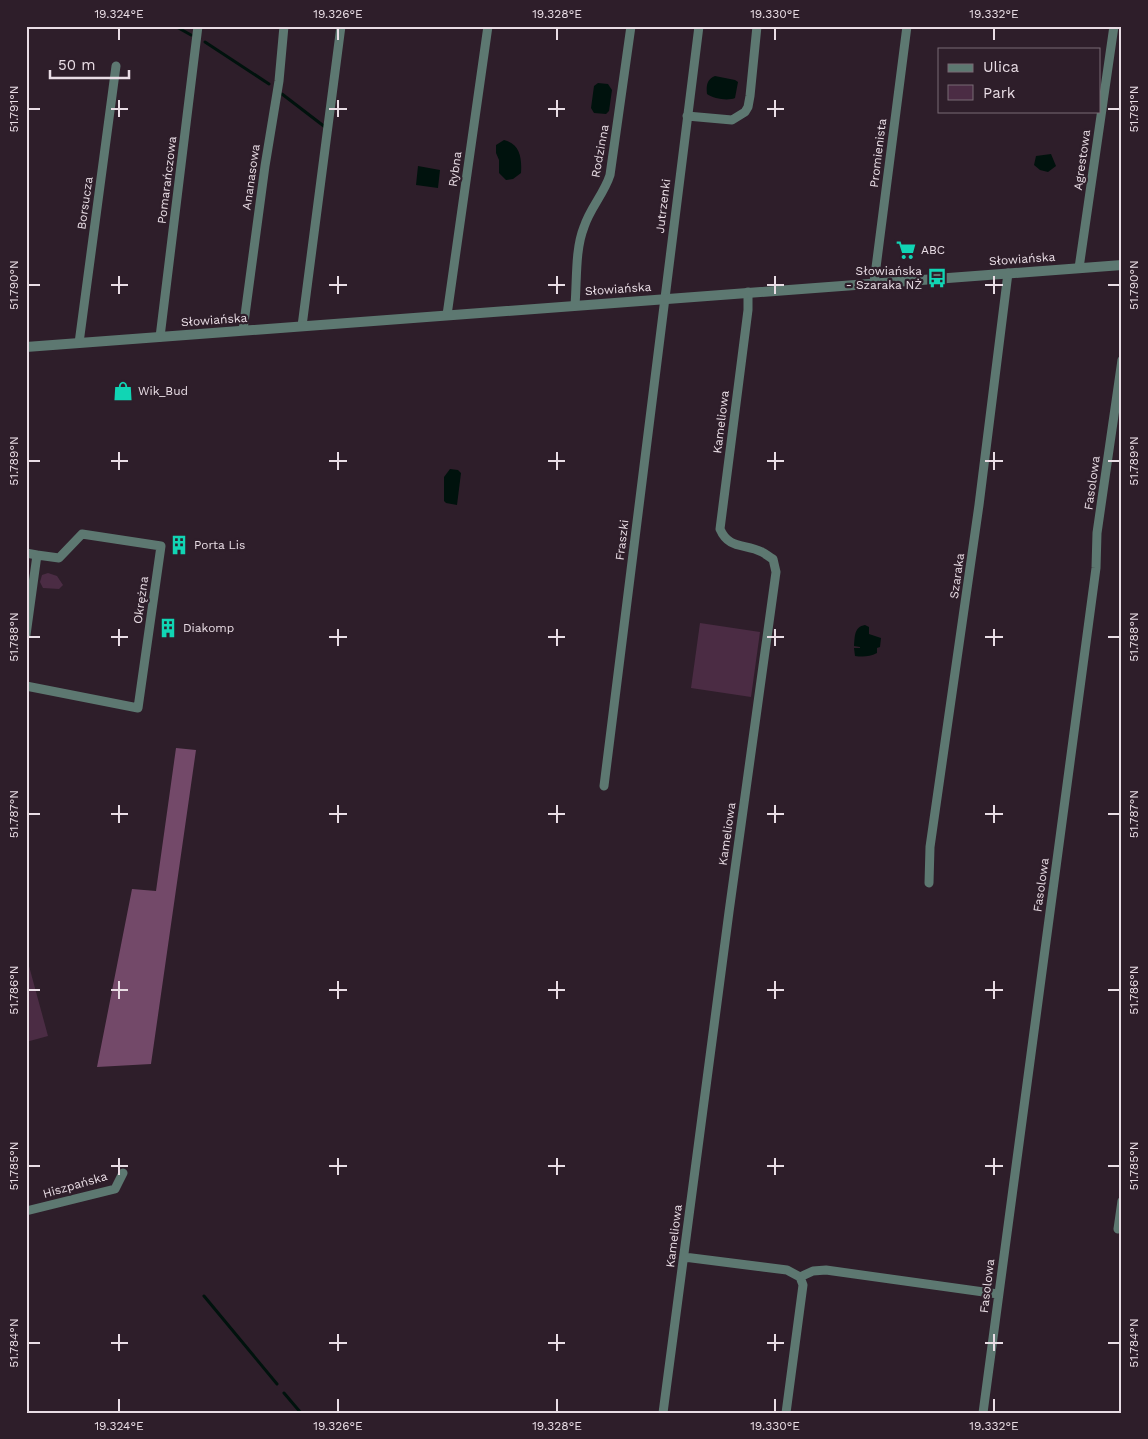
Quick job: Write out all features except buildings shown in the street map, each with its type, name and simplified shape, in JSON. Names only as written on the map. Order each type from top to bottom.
[{"type":"street","name":"Pomarańczowa","points":[[160,337],[198,26]]},
{"type":"street","name":"Ananasowa","points":[[243,330],[265,166],[279,82],[284,26]]},
{"type":"street","points":[[302,326],[341,26]]},
{"type":"street","name":"Rybna","points":[[446,315],[488,26]]},
{"type":"street","name":"Rodzinna","points":[[575,305],[580,238],[584,225],[608,184],[612,168],[631,26]]},
{"type":"street","name":"Jutrzenki","points":[[664,298],[699,26]]},
{"type":"street","points":[[687,116],[732,120],[745,112],[750,96],[758,26]]},
{"type":"street","name":"Promienista","points":[[874,283],[907,26]]},
{"type":"street","name":"Agrestowa","points":[[1080,268],[1114,26]]},
{"type":"street","name":"Borsucza","points":[[78,343],[116,66]]},
{"type":"street","name":"Słowiańska","points":[[26,347],[1122,265]]},
{"type":"street","name":"Szaraka","points":[[929,883],[930,846],[979,505],[1008,273]]},
{"type":"street","name":"Kameliowa","points":[[663,1413],[776,572],[773,559],[762,552],[730,543],[720,529],[748,310],[748,292]]},
{"type":"street","name":"Fraszki","points":[[604,786],[664,298]]},
{"type":"street","name":"Fasolowa","points":[[983,1413],[1095,578],[1097,533],[1122,360]]},
{"type":"street","name":"Okrężna","points":[[26,552],[59,558],[82,534],[161,546],[138,708],[26,686]]},
{"type":"street","points":[[26,635],[38,555]]},
{"type":"street","name":"Hiszpańska","points":[[26,1211],[115,1189],[123,1173]]},
{"type":"street","points":[[1118,1229],[1122,1202]]},
{"type":"street","points":[[684,1257],[787,1270],[800,1277],[803,1286],[786,1413]]},
{"type":"street","points":[[800,1277],[813,1270],[826,1270],[998,1294]]},
{"type":"green space","points":[[48,573],[57,576],[63,585],[59,589],[43,588],[40,582],[42,575]]},
{"type":"green space","points":[[700,623],[760,632],[751,697],[691,688]]},
{"type":"green space","points":[[26,955],[48,1036],[26,1042]]},
{"type":"shaded area","points":[[715,76],[738,82],[735,98],[721,99],[707,94],[708,83]]},
{"type":"shaded area","points":[[598,83],[608,84],[612,90],[609,111],[606,114],[594,113],[591,108],[594,86]]},
{"type":"shaded area","points":[[504,140],[517,148],[521,162],[521,173],[513,179],[506,180],[499,173],[499,160],[496,153],[496,145]]},
{"type":"shaded area","points":[[1051,154],[1056,166],[1048,172],[1040,170],[1034,165],[1036,156]]},
{"type":"shaded area","points":[[418,166],[440,170],[438,188],[416,185]]},
{"type":"shaded area","points":[[450,469],[458,470],[461,473],[457,505],[444,501],[444,477]]},
{"type":"shaded area","points":[[861,626],[869,627],[869,634],[881,638],[880,647],[877,648],[877,653],[855,656],[854,648],[860,648],[854,646],[856,632]]},
{"type":"shaded area","points":[[176,748],[196,750],[151,1064],[97,1067],[132,889],[156,891]]},
{"type":"waterway","points":[[175,26],[191,35]]},
{"type":"waterway","points":[[205,42],[269,84]]},
{"type":"waterway","points":[[282,94],[325,127]]},
{"type":"waterway","points":[[204,1296],[277,1384]]},
{"type":"waterway","points":[[284,1393],[301,1413]]},
{"type":"place","name":"ABC","points":[[906,250]]},
{"type":"place","name":"Słowiańska - Szaraka NŻ","points":[[937,278]]},
{"type":"place","name":"Wik_Bud","points":[[123,391]]},
{"type":"place","name":"Porta Lis","points":[[179,545]]},
{"type":"place","name":"Diakomp","points":[[168,628]]}]
